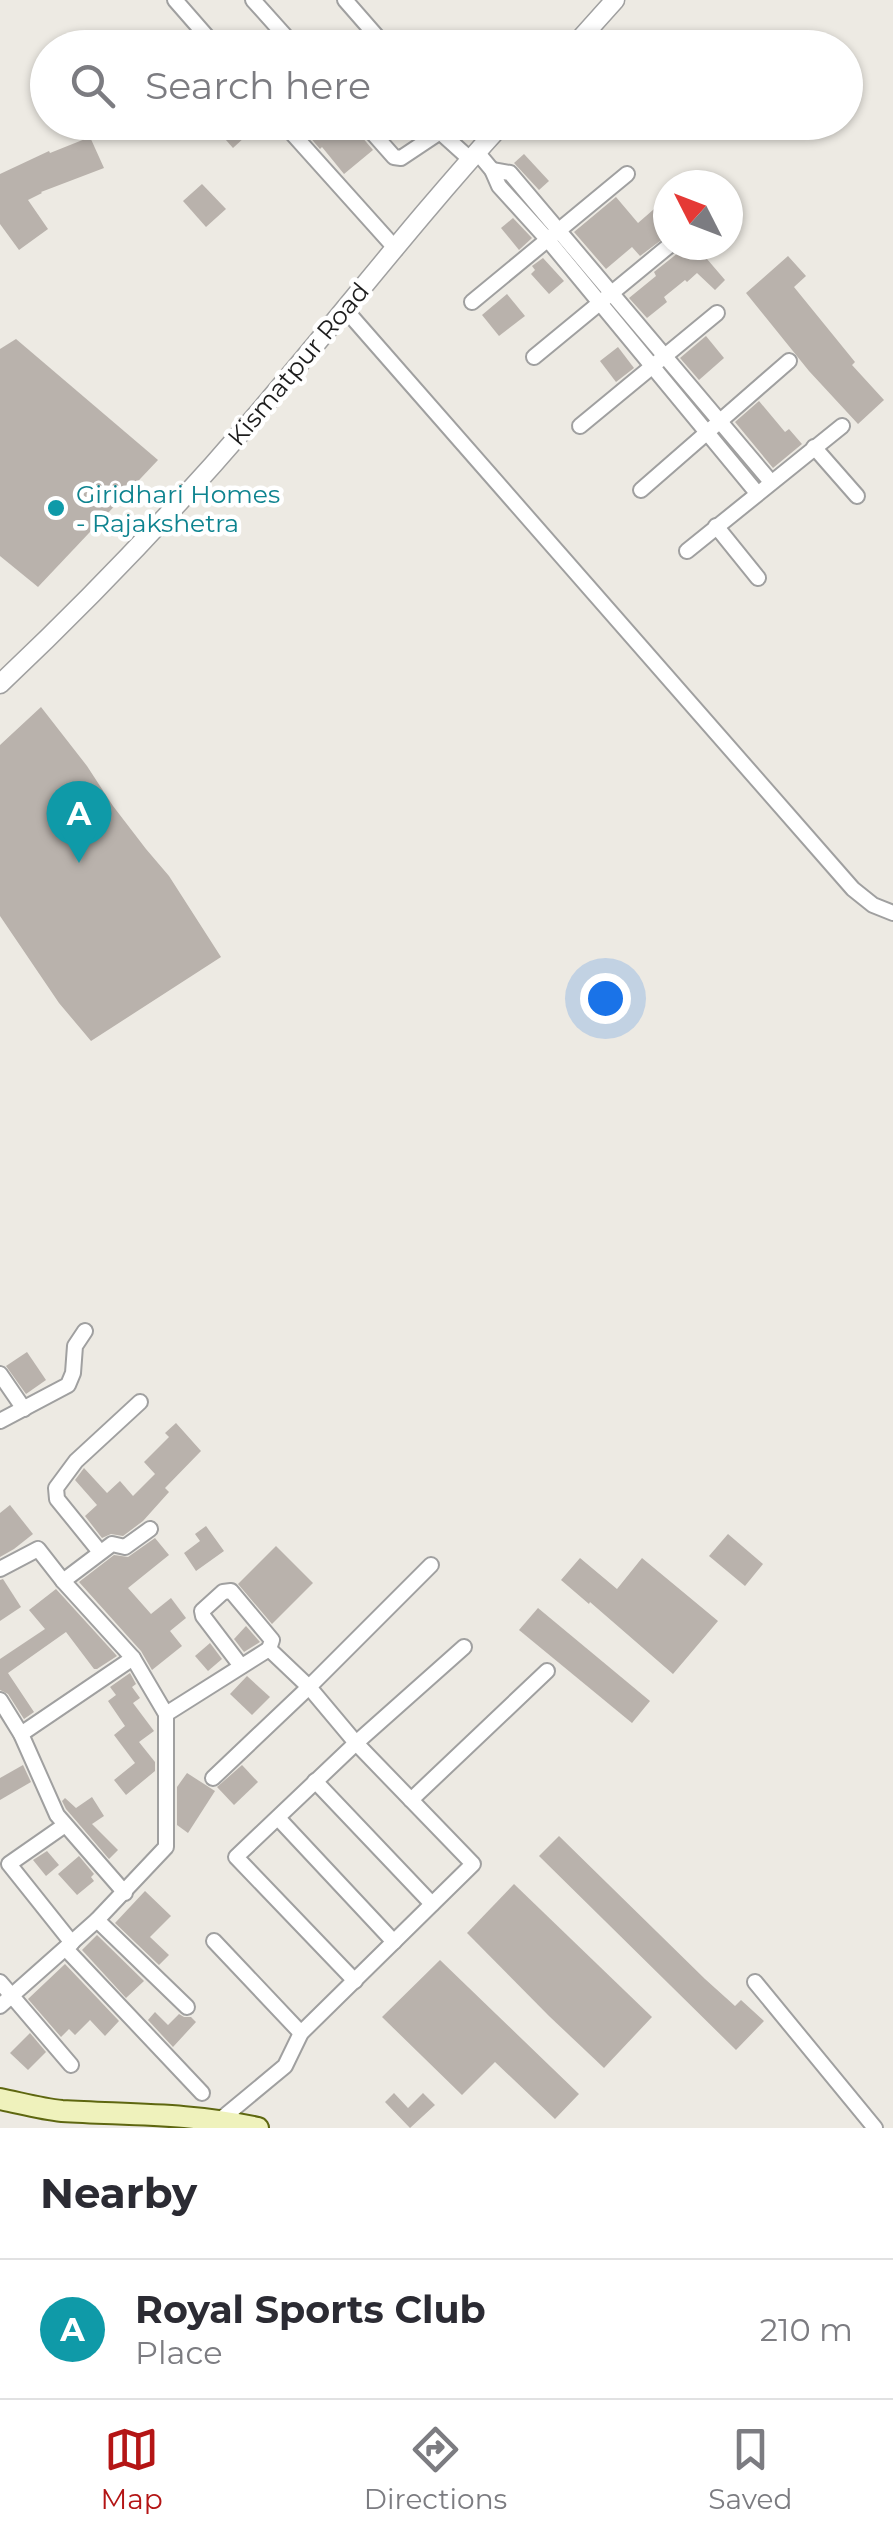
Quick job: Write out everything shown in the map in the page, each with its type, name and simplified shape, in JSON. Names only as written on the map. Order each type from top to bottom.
[{"type":"main road","points":[[0,2098],[58,2110],[174,2114],[258,2128]]},
{"type":"street","points":[[175,0],[201,30]]},
{"type":"street","points":[[254,0],[280,30]]},
{"type":"street","points":[[345,0],[371,30]]},
{"type":"street","points":[[588,30],[615,0]]},
{"type":"street","points":[[298,140],[396,249]]},
{"type":"street","points":[[379,140],[394,156],[402,158],[425,140]]},
{"type":"street","points":[[456,140],[492,170],[499,186],[553,236],[606,298],[658,362],[706,433],[757,493]]},
{"type":"street","name":"Kismatpur Road","points":[[0,684],[57,631],[256,415],[488,140]]},
{"type":"street","points":[[472,302],[627,174]]},
{"type":"street","points":[[534,357],[653,259]]},
{"type":"street","points":[[344,308],[853,888],[873,905],[893,913]]},
{"type":"street","points":[[580,426],[717,313]]},
{"type":"street","points":[[641,490],[789,361]]},
{"type":"street","points":[[658,362],[719,421],[771,482]]},
{"type":"street","points":[[688,551],[842,426]]},
{"type":"street","points":[[814,447],[856,496]]},
{"type":"street","points":[[716,526],[758,578]]},
{"type":"street","points":[[0,1421],[68,1385],[74,1346],[84,1330]]},
{"type":"street","points":[[0,1374],[24,1409]]},
{"type":"street","points":[[100,1552],[57,1498],[56,1488],[76,1461],[140,1402]]},
{"type":"street","points":[[63,1581],[112,1544],[124,1547],[150,1529]]},
{"type":"street","points":[[0,1569],[38,1548],[133,1658],[166,1714],[166,1847],[98,1920],[6,2001]]},
{"type":"street","points":[[213,1778],[431,1565]]},
{"type":"street","points":[[166,1714],[241,1666],[268,1648],[272,1640],[231,1591],[223,1592],[202,1611],[203,1616],[241,1666]]},
{"type":"street","points":[[355,1981],[236,1857],[464,1647]]},
{"type":"street","points":[[220,2120],[285,2066],[301,2033],[473,1864],[268,1648]]},
{"type":"street","points":[[21,1734],[133,1658]]},
{"type":"street","points":[[412,1800],[547,1672]]},
{"type":"street","points":[[0,1700],[21,1734],[57,1815],[125,1893]]},
{"type":"street","points":[[316,1782],[432,1904]]},
{"type":"street","points":[[278,1818],[394,1942]]},
{"type":"street","points":[[66,1825],[9,1864],[69,1946],[202,2093]]},
{"type":"street","points":[[98,1920],[187,2007]]},
{"type":"street","points":[[214,1941],[301,2033]]},
{"type":"street","points":[[0,1982],[6,2001],[70,2065]]},
{"type":"street","points":[[755,1982],[874,2128]]},
{"type":"building","points":[[91,140],[104,168],[28,200],[48,229],[19,250],[0,224],[0,174]]},
{"type":"building","points":[[226,140],[242,140],[233,148]]},
{"type":"building","points":[[312,140],[364,140],[373,150],[344,174]]},
{"type":"building","points":[[524,154],[549,181],[539,190],[514,163]]},
{"type":"building","points":[[202,184],[226,209],[206,227],[183,201]]},
{"type":"building","points":[[616,197],[638,223],[653,210],[653,246],[640,256],[632,247],[606,269],[574,232]]},
{"type":"building","points":[[513,218],[532,238],[519,250],[501,228]]},
{"type":"building","points":[[788,256],[806,276],[794,287],[855,362],[852,365],[884,400],[858,424],[746,293]]},
{"type":"building","points":[[543,258],[564,281],[549,294],[531,274],[535,270],[532,266]]},
{"type":"building","points":[[669,260],[708,260],[725,280],[715,290],[697,273],[664,297],[667,302],[647,318],[629,298],[656,276],[654,272]]},
{"type":"building","points":[[507,294],[525,316],[499,336],[482,315]]},
{"type":"building","points":[[706,336],[724,358],[699,380],[680,358]]},
{"type":"building","name":"Giridhari Homes - Rajakshetra","points":[[16,339],[158,460],[38,587],[0,556],[0,349]]},
{"type":"building","points":[[618,347],[634,368],[616,382],[600,361]]},
{"type":"building","points":[[759,401],[785,432],[789,429],[802,444],[773,468],[735,422]]},
{"type":"building","points":[[41,707],[169,876],[221,957],[91,1041],[59,1003],[0,916],[0,745]]},
{"type":"building","points":[[27,1352],[46,1380],[26,1394],[6,1366]]},
{"type":"building","points":[[176,1423],[201,1451],[165,1488],[169,1492],[143,1521],[123,1536],[111,1534],[102,1538],[85,1516],[97,1505],[75,1480],[84,1468],[107,1493],[120,1481],[133,1496],[155,1474],[144,1462],[169,1437],[165,1433]]},
{"type":"building","points":[[10,1505],[33,1534],[0,1557],[0,1513]]},
{"type":"building","points":[[206,1526],[224,1551],[196,1571],[184,1553],[200,1541],[195,1534]]},
{"type":"building","points":[[728,1534],[763,1564],[745,1586],[709,1556]]},
{"type":"building","points":[[155,1538],[169,1555],[128,1588],[151,1614],[171,1598],[186,1618],[170,1631],[182,1646],[152,1670],[141,1651],[79,1582],[114,1555],[128,1557]]},
{"type":"building","points":[[276,1546],[313,1583],[272,1624],[238,1584]]},
{"type":"building","points":[[580,1558],[617,1589],[642,1558],[718,1621],[673,1674],[561,1580]]},
{"type":"building","points":[[0,1580],[21,1607],[0,1621]]},
{"type":"building","points":[[56,1589],[117,1656],[94,1669],[66,1632],[8,1673],[34,1712],[24,1719],[8,1694],[0,1690],[0,1659],[45,1629],[29,1610]]},
{"type":"building","points":[[538,1608],[650,1701],[632,1723],[519,1630]]},
{"type":"building","points":[[246,1626],[260,1642],[244,1652],[234,1639]]},
{"type":"building","points":[[210,1643],[222,1659],[208,1671],[195,1656]]},
{"type":"building","points":[[130,1673],[136,1684],[132,1687],[140,1698],[133,1703],[154,1731],[139,1742],[155,1762],[155,1771],[126,1795],[114,1780],[135,1763],[114,1735],[125,1726],[108,1701],[116,1695],[110,1687]]},
{"type":"building","points":[[247,1676],[270,1697],[252,1715],[230,1694]]},
{"type":"building","points":[[23,1765],[31,1782],[0,1800],[0,1778]]},
{"type":"building","points":[[242,1765],[258,1782],[234,1805],[217,1787]]},
{"type":"building","points":[[187,1773],[215,1791],[188,1833],[177,1825],[177,1787]]},
{"type":"building","points":[[92,1797],[104,1816],[92,1824],[118,1850],[109,1859],[62,1801],[65,1798],[76,1808]]},
{"type":"building","points":[[559,1836],[705,1979],[735,2006],[741,2000],[764,2021],[736,2050],[539,1856]]},
{"type":"building","points":[[47,1851],[59,1865],[46,1876],[33,1860]]},
{"type":"building","points":[[79,1856],[94,1874],[94,1881],[77,1895],[58,1874]]},
{"type":"building","points":[[514,1884],[652,2017],[604,2068],[467,1933]]},
{"type":"building","points":[[145,1891],[171,1916],[150,1937],[169,1955],[159,1965],[115,1923]]},
{"type":"building","points":[[97,1935],[144,1981],[126,1998],[82,1950]]},
{"type":"building","points":[[440,1960],[579,2094],[555,2119],[495,2062],[462,2095],[382,2017]]},
{"type":"building","points":[[65,1964],[119,2021],[105,2036],[90,2020],[75,2035],[69,2029],[61,2037],[28,1999]]},
{"type":"building","points":[[155,2012],[168,2025],[179,2014],[196,2022],[173,2047],[148,2020]]},
{"type":"building","points":[[30,2033],[46,2052],[28,2070],[10,2053]]},
{"type":"building","points":[[394,2093],[408,2108],[423,2093],[435,2105],[410,2128],[385,2102]]},
{"type":"place","name":"Giridhari Homes - Rajakshetra","points":[[56,508]]},
{"type":"place","name":"Royal Sports Club","points":[[79,863]]}]
